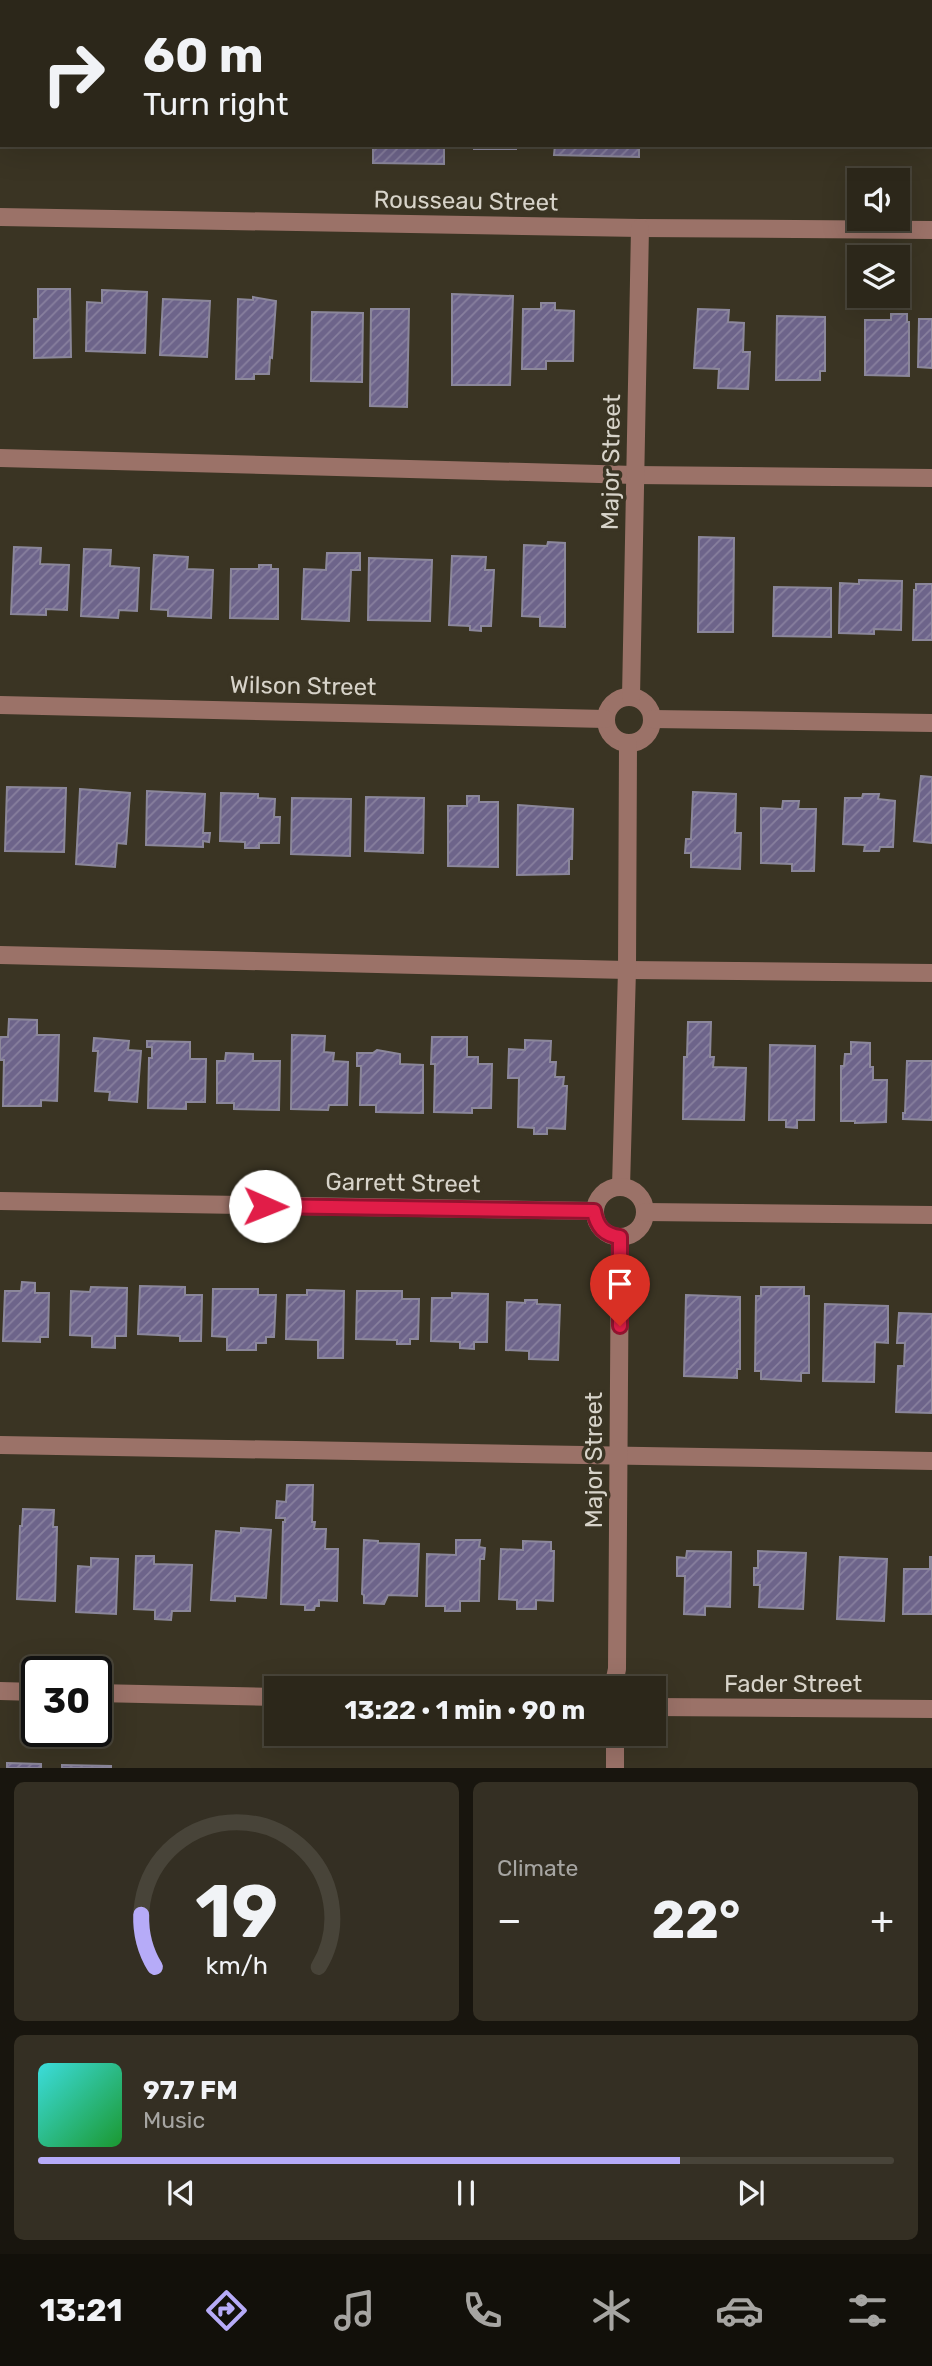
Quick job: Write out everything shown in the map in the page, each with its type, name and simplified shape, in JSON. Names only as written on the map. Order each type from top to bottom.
[{"type":"street","name":"Rousseau Street","points":[[0,217],[932,230]]},
{"type":"street","name":"Major Street","points":[[631,697],[640,228]]},
{"type":"street","points":[[0,458],[635,475],[932,478]]},
{"type":"street","points":[[631,697],[641,699],[647,705],[652,719],[651,727],[642,740],[628,744],[609,733],[605,719],[607,711],[617,699],[631,697]]},
{"type":"street","name":"Wilson Street","points":[[0,705],[605,719]]},
{"type":"street","points":[[652,719],[932,723]]},
{"type":"street","points":[[621,1187],[627,970],[628,744]]},
{"type":"street","points":[[0,954],[627,970],[932,973]]},
{"type":"street","points":[[621,1187],[635,1192],[645,1212],[635,1232],[620,1237],[612,1236],[599,1227],[594,1211],[600,1196],[613,1188],[621,1187]]},
{"type":"street","name":"Garrett Street","points":[[0,1201],[594,1211]]},
{"type":"street","points":[[645,1212],[932,1215]]},
{"type":"street","name":"Major Street","points":[[616,1676],[620,1237]]},
{"type":"street","points":[[0,1445],[932,1461]]},
{"type":"street","points":[[0,1692],[21,1692]]},
{"type":"street","points":[[112,1693],[264,1697]]},
{"type":"street","name":"Fader Street","points":[[666,1707],[932,1709]]},
{"type":"street","points":[[614,1746],[615,1768]]},
{"type":"building","points":[[373,147],[444,147],[444,164],[373,163]]},
{"type":"building","points":[[474,147],[516,147],[516,149]]},
{"type":"building","points":[[555,147],[639,147],[639,157],[554,155]]},
{"type":"building","points":[[38,289],[70,289],[71,357],[34,358],[34,319],[38,319]]},
{"type":"building","points":[[102,290],[147,292],[145,353],[86,351],[87,302],[102,303]]},
{"type":"building","points":[[452,294],[513,296],[510,385],[452,385]]},
{"type":"building","points":[[253,297],[276,301],[269,374],[254,374],[254,379],[236,379],[238,299],[253,300]]},
{"type":"building","points":[[163,299],[210,301],[207,357],[160,355]]},
{"type":"building","points":[[541,303],[555,303],[555,310],[574,311],[573,361],[546,361],[546,369],[522,369],[523,309],[541,309]]},
{"type":"building","points":[[371,309],[409,309],[407,407],[370,406]]},
{"type":"building","points":[[698,309],[729,310],[728,322],[744,323],[743,352],[750,352],[748,389],[718,388],[719,369],[694,368]]},
{"type":"building","points":[[312,312],[363,313],[362,382],[311,381]]},
{"type":"building","points":[[891,314],[907,314],[909,376],[865,375],[865,320],[891,320]]},
{"type":"building","points":[[777,316],[825,317],[825,371],[820,371],[820,380],[776,380]]},
{"type":"building","points":[[919,319],[932,319],[932,368],[918,367]]},
{"type":"building","points":[[699,537],[734,538],[733,632],[698,632]]},
{"type":"building","points":[[548,542],[565,543],[565,627],[540,626],[540,617],[522,616],[524,545],[547,546]]},
{"type":"building","points":[[14,547],[41,548],[40,564],[69,565],[67,610],[46,609],[46,615],[11,614]]},
{"type":"building","points":[[84,549],[111,550],[110,566],[139,568],[137,611],[119,610],[118,618],[81,616]]},
{"type":"building","points":[[327,553],[360,553],[360,570],[351,570],[349,621],[302,619],[304,569],[326,570]]},
{"type":"building","points":[[154,555],[188,557],[187,569],[213,570],[211,618],[168,616],[168,610],[151,609]]},
{"type":"building","points":[[452,556],[486,557],[485,570],[494,570],[491,626],[481,626],[481,631],[470,630],[470,626],[449,625]]},
{"type":"building","points":[[369,558],[432,560],[430,621],[368,620]]},
{"type":"building","points":[[259,565],[271,565],[271,569],[278,569],[278,619],[230,618],[231,569],[259,569]]},
{"type":"building","points":[[859,580],[902,581],[901,630],[874,629],[874,634],[839,633],[840,583],[859,584]]},
{"type":"building","points":[[916,584],[932,584],[932,640],[913,640]]},
{"type":"building","points":[[774,587],[831,588],[831,637],[773,636]]},
{"type":"building","points":[[921,776],[932,777],[932,843],[914,841]]},
{"type":"building","points":[[7,787],[66,788],[64,852],[5,851]]},
{"type":"building","points":[[80,789],[130,793],[126,844],[117,843],[115,867],[76,864]]},
{"type":"building","points":[[147,791],[205,794],[203,833],[210,833],[209,842],[203,841],[203,847],[146,845]]},
{"type":"building","points":[[693,792],[736,794],[735,833],[741,833],[740,869],[691,867],[691,853],[685,853],[686,839],[691,839]]},
{"type":"building","points":[[221,793],[258,794],[258,798],[275,799],[274,817],[280,817],[279,843],[259,843],[259,848],[245,848],[245,842],[220,841]]},
{"type":"building","points":[[863,794],[879,794],[878,799],[895,801],[893,847],[864,851],[865,845],[843,844],[845,798],[862,798]]},
{"type":"building","points":[[467,796],[479,796],[479,802],[498,802],[498,867],[448,866],[448,806],[467,806]]},
{"type":"building","points":[[366,797],[424,798],[423,853],[365,851]]},
{"type":"building","points":[[292,798],[351,799],[350,856],[291,854]]},
{"type":"building","points":[[783,801],[799,801],[798,809],[816,809],[814,871],[792,871],[792,864],[761,863],[761,808],[782,809]]},
{"type":"building","points":[[518,805],[573,809],[569,874],[517,875]]},
{"type":"building","points":[[9,1019],[37,1020],[37,1035],[59,1035],[57,1101],[41,1100],[41,1106],[3,1106],[4,1060],[0,1060],[0,1037],[8,1037]]},
{"type":"building","points":[[688,1022],[711,1022],[710,1057],[714,1057],[713,1067],[746,1068],[744,1120],[683,1119],[684,1057],[687,1057]]},
{"type":"building","points":[[292,1035],[325,1036],[324,1052],[334,1053],[333,1061],[348,1062],[347,1105],[329,1105],[328,1110],[291,1109]]},
{"type":"building","points":[[432,1037],[467,1037],[467,1057],[478,1057],[478,1064],[492,1064],[491,1108],[472,1108],[472,1113],[434,1112],[435,1064],[431,1064]]},
{"type":"building","points":[[94,1038],[129,1041],[128,1050],[141,1051],[137,1102],[109,1100],[110,1092],[95,1091],[98,1051],[93,1051]]},
{"type":"building","points":[[525,1040],[551,1041],[550,1062],[556,1062],[555,1077],[564,1077],[563,1086],[567,1086],[565,1129],[547,1128],[547,1134],[534,1134],[534,1128],[518,1127],[519,1078],[508,1078],[509,1049],[525,1050]]},
{"type":"building","points":[[147,1041],[190,1042],[190,1059],[206,1059],[205,1102],[186,1102],[186,1109],[148,1108],[149,1058],[152,1058],[152,1047],[147,1047]]},
{"type":"building","points":[[851,1042],[870,1043],[873,1080],[887,1080],[886,1122],[841,1121],[841,1066],[844,1066],[845,1054],[851,1054]]},
{"type":"building","points":[[770,1045],[815,1046],[814,1120],[797,1120],[797,1128],[786,1127],[786,1120],[769,1120]]},
{"type":"building","points":[[377,1050],[400,1054],[400,1064],[423,1065],[423,1113],[376,1112],[376,1105],[360,1105],[361,1066],[357,1066],[357,1053],[373,1053]]},
{"type":"building","points":[[226,1053],[253,1054],[253,1061],[280,1061],[279,1110],[234,1109],[234,1103],[217,1103],[217,1061],[225,1061]]},
{"type":"building","points":[[907,1061],[932,1061],[932,1120],[903,1119]]},
{"type":"building","points":[[22,1282],[35,1283],[35,1293],[49,1293],[48,1337],[40,1337],[40,1342],[3,1341],[5,1291],[21,1291]]},
{"type":"building","points":[[140,1286],[185,1287],[185,1295],[202,1295],[201,1341],[180,1341],[180,1336],[138,1334]]},
{"type":"building","points":[[91,1287],[127,1288],[126,1336],[115,1336],[115,1348],[92,1347],[92,1336],[70,1335],[71,1291],[90,1292]]},
{"type":"building","points":[[761,1287],[804,1287],[804,1296],[809,1296],[809,1373],[801,1373],[801,1381],[761,1379],[761,1371],[755,1371],[756,1296],[761,1296]]},
{"type":"building","points":[[213,1289],[258,1289],[258,1295],[276,1295],[274,1337],[266,1337],[266,1343],[256,1343],[256,1350],[227,1350],[227,1337],[212,1336]]},
{"type":"building","points":[[307,1290],[344,1291],[343,1358],[318,1358],[318,1340],[286,1339],[287,1295],[307,1295]]},
{"type":"building","points":[[357,1291],[402,1291],[402,1299],[419,1299],[418,1339],[410,1339],[410,1344],[397,1344],[397,1340],[356,1339]]},
{"type":"building","points":[[452,1293],[488,1294],[487,1342],[474,1342],[474,1349],[460,1348],[460,1342],[431,1341],[432,1298],[452,1298]]},
{"type":"building","points":[[686,1295],[740,1297],[740,1369],[737,1369],[737,1378],[684,1376]]},
{"type":"building","points":[[525,1300],[537,1300],[537,1304],[560,1305],[558,1360],[529,1359],[529,1351],[506,1350],[507,1302],[525,1303]]},
{"type":"building","points":[[825,1304],[888,1306],[888,1343],[875,1342],[874,1382],[823,1381]]},
{"type":"building","points":[[899,1313],[932,1314],[932,1413],[896,1412],[898,1366],[904,1366],[905,1343],[897,1343]]},
{"type":"building","points":[[287,1485],[313,1485],[314,1529],[326,1529],[325,1549],[338,1549],[337,1601],[319,1600],[319,1606],[315,1606],[314,1610],[305,1610],[305,1605],[281,1604],[285,1518],[276,1518],[277,1501],[286,1502]]},
{"type":"building","points":[[23,1509],[54,1510],[53,1527],[57,1527],[55,1601],[17,1599]]},
{"type":"building","points":[[241,1528],[271,1530],[266,1598],[235,1596],[235,1601],[211,1600],[216,1531],[241,1533]]},
{"type":"building","points":[[364,1540],[419,1544],[417,1596],[388,1595],[384,1604],[364,1603]]},
{"type":"building","points":[[456,1540],[480,1540],[479,1547],[485,1548],[484,1559],[480,1559],[479,1601],[460,1601],[460,1611],[445,1611],[445,1606],[426,1606],[427,1554],[456,1555]]},
{"type":"building","points":[[523,1541],[551,1542],[551,1551],[554,1551],[553,1601],[536,1600],[536,1609],[517,1609],[517,1600],[499,1599],[501,1549],[523,1550]]},
{"type":"building","points":[[687,1551],[731,1552],[730,1607],[705,1606],[705,1615],[684,1614],[685,1576],[677,1576],[677,1557],[686,1558]]},
{"type":"building","points":[[758,1551],[806,1553],[803,1609],[759,1607],[760,1585],[754,1585]]},
{"type":"building","points":[[136,1556],[154,1556],[154,1564],[192,1565],[190,1611],[172,1611],[171,1620],[155,1619],[155,1610],[134,1609]]},
{"type":"building","points":[[840,1557],[887,1559],[884,1621],[837,1619]]},
{"type":"building","points":[[930,1557],[932,1614],[903,1614],[904,1569],[930,1569]]},
{"type":"building","points":[[91,1558],[118,1559],[116,1614],[76,1612],[78,1566],[91,1567]]},
{"type":"building","points":[[7,1763],[41,1764],[41,1768],[7,1768]]},
{"type":"building","points":[[62,1765],[111,1766],[111,1768],[62,1768]]},
{"type":"route","points":[[265,1206],[594,1211],[599,1227],[605,1233],[620,1237],[620,1326]]}]
